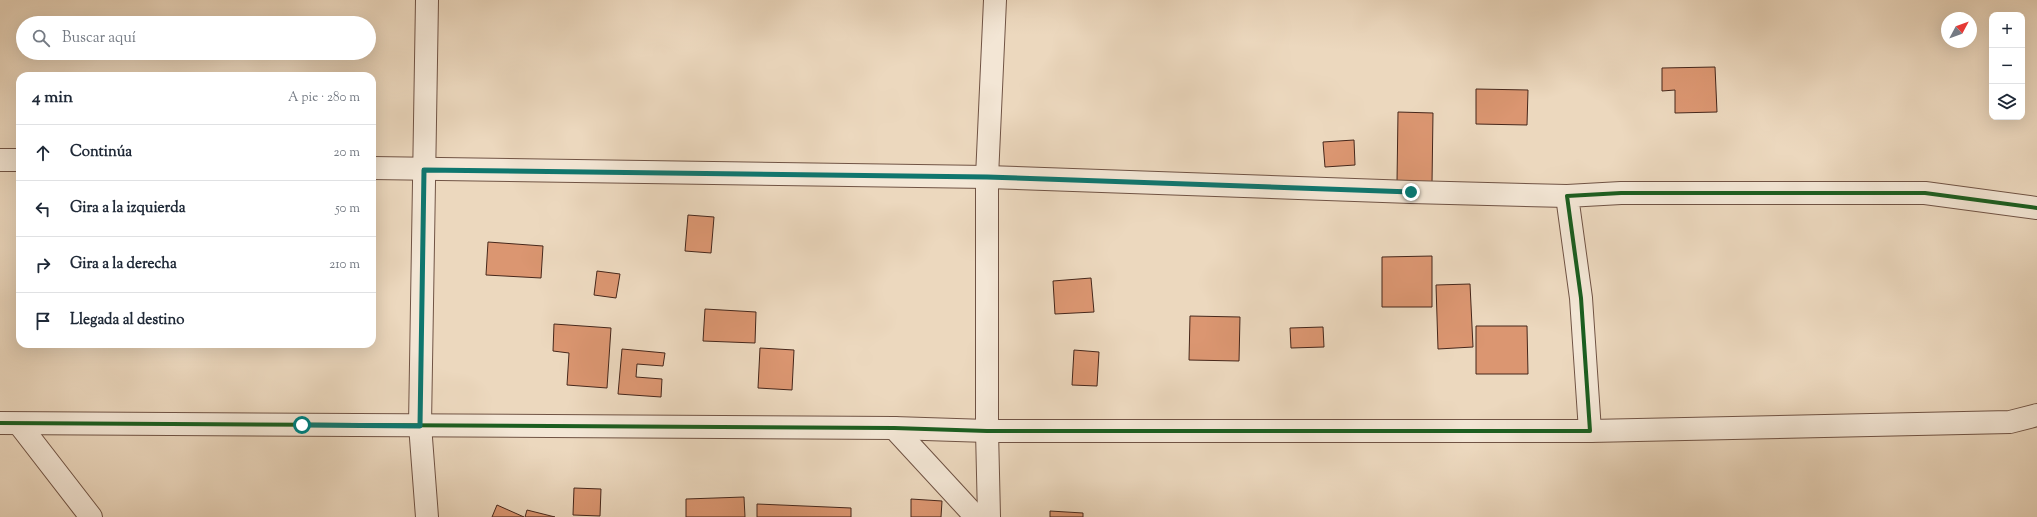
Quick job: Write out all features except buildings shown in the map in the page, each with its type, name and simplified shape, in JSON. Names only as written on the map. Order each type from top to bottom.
[{"type":"street","points":[[427,0],[420,426],[427,517]]},
{"type":"street","points":[[989,517],[987,431],[987,177],[995,0]]},
{"type":"street","points":[[0,160],[16,160]]},
{"type":"street","points":[[376,168],[987,177],[1403,192],[1567,196],[1621,193],[1925,193],[2037,208]]},
{"type":"street","points":[[1567,196],[1581,298],[1590,431]]},
{"type":"street","points":[[10,424],[894,428],[987,431],[1590,431],[2010,422],[2037,415]]},
{"type":"street","points":[[10,424],[91,517]]},
{"type":"street","points":[[894,428],[976,517]]},
{"type":"cycle path","points":[[0,423],[894,428],[987,431],[1590,431],[1581,298],[1567,196],[1621,193],[1925,193],[2037,208]]},
{"type":"route","points":[[302,425],[420,426],[424,170],[987,177],[1411,192]]}]
